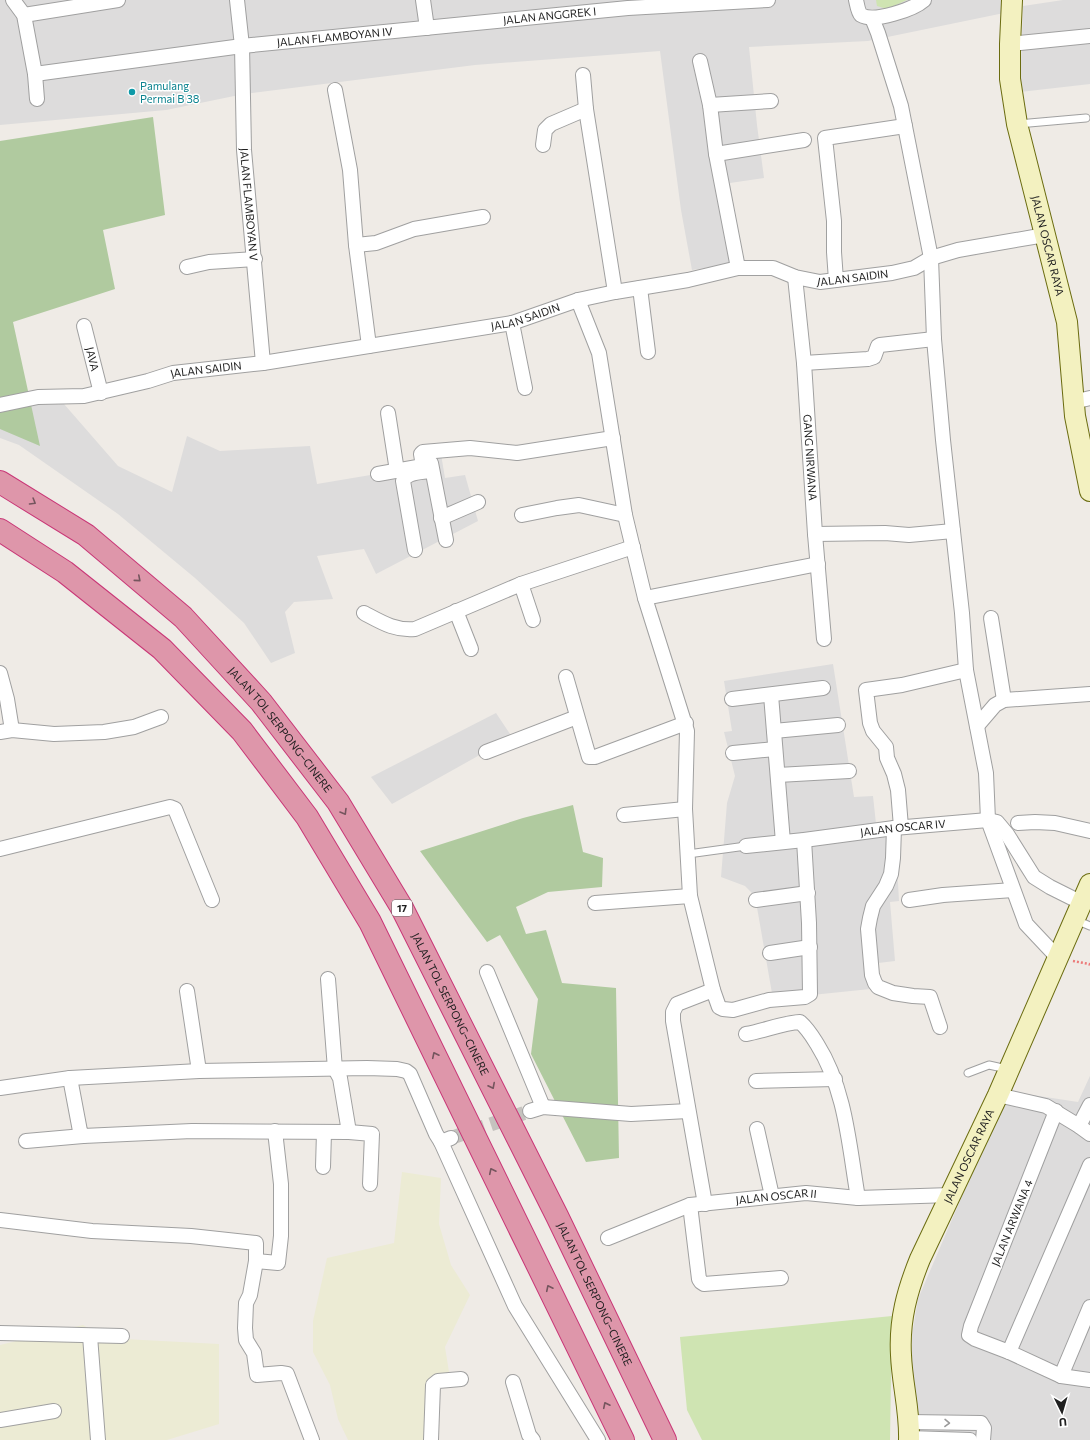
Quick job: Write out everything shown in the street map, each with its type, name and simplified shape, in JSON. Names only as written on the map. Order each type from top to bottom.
[{"type":"highway","name":"JALAN TOL SERPONG–CINERE","points":[[0,482],[86,535],[183,617],[261,702],[338,802],[402,908],[557,1216],[665,1440]]},
{"type":"highway","points":[[0,530],[65,572],[162,648],[242,731],[307,817],[370,922],[623,1440]]},
{"type":"street","points":[[13,0],[24,14],[35,74],[37,99]]},
{"type":"street","points":[[24,14],[118,0]]},
{"type":"street","name":"JALAN FLAMBOYAN V","points":[[237,0],[242,46],[244,150],[255,259],[263,363]]},
{"type":"street","points":[[423,0],[427,28]]},
{"type":"street","name":"JALAN ANGGREK I","points":[[427,28],[627,4],[768,0]]},
{"type":"street","points":[[856,0],[859,12],[862,15],[872,18],[893,14],[914,6],[924,0]]},
{"type":"street","name":"JALAN OSCAR RAYA","points":[[1012,0],[1010,79],[1017,124],[1067,322],[1071,358],[1082,400],[1090,491]]},
{"type":"street","points":[[872,18],[901,106],[931,258],[934,339],[966,670],[986,773],[988,820],[1026,924],[1058,958]]},
{"type":"street","name":"JALAN FLAMBOYAN IV","points":[[242,46],[427,28]]},
{"type":"street","points":[[1010,44],[1090,36]]},
{"type":"street","points":[[35,74],[242,46]]},
{"type":"street","points":[[700,61],[710,105],[716,154],[738,268]]},
{"type":"street","points":[[584,75],[586,109],[615,292]]},
{"type":"street","points":[[335,90],[350,170],[356,245],[369,346]]},
{"type":"street","points":[[710,105],[771,101]]},
{"type":"street","points":[[543,145],[547,127],[586,109]]},
{"type":"street","points":[[836,280],[834,221],[825,138],[905,126]]},
{"type":"street","points":[[716,154],[804,140]]},
{"type":"street","points":[[356,245],[380,242],[414,229],[483,217]]},
{"type":"street","name":"JALAN SAIDIN","points":[[0,405],[38,397],[84,396],[173,374],[263,363],[512,323],[578,300],[615,292],[688,280],[738,268],[773,268],[795,277],[820,282],[892,273],[914,268],[931,258],[958,250],[1045,235]]},
{"type":"street","points":[[187,267],[209,262],[255,259]]},
{"type":"street","name":"GANG NIRWANA","points":[[795,277],[804,362],[815,534],[824,639]]},
{"type":"street","points":[[640,288],[648,352]]},
{"type":"street","points":[[578,300],[599,353],[625,515],[645,598],[688,731],[685,809],[690,896],[713,990],[719,1007],[723,1009],[733,1010],[769,1000],[806,997],[810,994],[808,893],[804,840]]},
{"type":"street","points":[[512,323],[525,388]]},
{"type":"street","name":"JAVA","points":[[84,326],[100,393]]},
{"type":"street","points":[[804,362],[868,359],[874,357],[878,346],[880,345],[934,339]]},
{"type":"street","points":[[388,413],[397,471]]},
{"type":"street","points":[[378,474],[424,466],[422,453],[470,448],[517,453],[613,438]]},
{"type":"street","points":[[433,452],[430,456],[432,471],[446,540]]},
{"type":"street","points":[[415,550],[403,481],[405,477],[412,474],[432,471]]},
{"type":"street","points":[[441,518],[478,502]]},
{"type":"street","points":[[522,515],[580,505],[625,515]]},
{"type":"street","points":[[815,534],[885,533],[909,535],[953,531]]},
{"type":"street","points":[[364,613],[388,626],[398,629],[408,630],[421,627],[521,584],[633,547]]},
{"type":"street","points":[[645,598],[818,564]]},
{"type":"street","points":[[521,584],[533,620]]},
{"type":"street","points":[[456,612],[471,649]]},
{"type":"street","points":[[991,618],[1004,700]]},
{"type":"street","points":[[940,1026],[930,997],[893,993],[878,987],[874,983],[872,975],[868,929],[873,906],[886,886],[891,874],[897,827],[898,790],[894,774],[887,758],[886,747],[873,731],[870,723],[866,690],[902,685],[966,670]]},
{"type":"street","points":[[0,673],[7,699],[6,731],[54,734],[104,732],[134,727],[161,718]]},
{"type":"street","points":[[566,677],[588,755],[593,758],[686,723]]},
{"type":"street","points":[[732,699],[823,688]]},
{"type":"street","points":[[977,726],[995,705],[1004,700],[1090,694]]},
{"type":"street","points":[[771,695],[783,842]]},
{"type":"street","points":[[486,752],[577,717]]},
{"type":"street","points":[[774,731],[838,725]]},
{"type":"street","points":[[732,753],[775,749]]},
{"type":"street","points":[[778,776],[849,771]]},
{"type":"street","points":[[0,849],[170,807],[176,809],[212,900]]},
{"type":"street","points":[[624,815],[685,809]]},
{"type":"street","points":[[988,820],[997,822],[1007,834],[1034,878],[1050,887],[1082,916]]},
{"type":"street","name":"JALAN OSCAR IV","points":[[746,846],[804,840],[897,827],[988,820]]},
{"type":"street","points":[[1018,823],[1055,822],[1090,830]]},
{"type":"street","name":"JALAN OSCAR RAYA","points":[[909,1433],[900,1336],[902,1311],[910,1283],[998,1095],[1058,958],[1082,916],[1090,884]]},
{"type":"street","points":[[909,900],[943,895],[1013,890]]},
{"type":"street","points":[[756,900],[808,893]]},
{"type":"street","points":[[595,903],[690,896]]},
{"type":"street","points":[[770,953],[810,947]]},
{"type":"street","points":[[487,972],[543,1108]]},
{"type":"street","points":[[328,979],[335,1069],[340,1078],[349,1132]]},
{"type":"street","points":[[705,1204],[673,1021],[673,1012],[677,1004],[713,990]]},
{"type":"street","points":[[187,992],[199,1071]]},
{"type":"street","points":[[746,1034],[792,1022],[800,1022],[807,1028],[822,1052],[835,1079],[843,1107],[858,1198]]},
{"type":"street","points":[[0,1088],[70,1078],[199,1071],[367,1068],[397,1069],[406,1071],[410,1074],[436,1134],[446,1140],[515,1306],[598,1440]]},
{"type":"street","points":[[70,1078],[80,1131],[83,1136]]},
{"type":"street","points":[[756,1081],[835,1079]]},
{"type":"street","points":[[998,1095],[1040,1105],[1056,1111],[1090,1134]]},
{"type":"street","points":[[1079,1126],[1090,1105]]},
{"type":"street","points":[[530,1111],[543,1108],[631,1114],[688,1111]]},
{"type":"street","name":"JALAN ARWANA 4","points":[[1009,1352],[975,1339],[969,1335],[970,1326],[1056,1111]]},
{"type":"street","points":[[758,1129],[772,1196]]},
{"type":"street","points":[[26,1141],[83,1136],[192,1130],[349,1132],[372,1134],[370,1184]]},
{"type":"street","points":[[256,1261],[278,1263],[282,1236],[281,1184],[275,1131]]},
{"type":"street","points":[[323,1167],[324,1132]]},
{"type":"street","points":[[1090,1165],[1009,1352],[1061,1376],[1090,1380]]},
{"type":"street","name":"JALAN OSCAR II","points":[[608,1238],[690,1205],[806,1193],[858,1198],[951,1195]]},
{"type":"street","points":[[690,1205],[699,1279],[701,1282],[704,1284],[781,1278]]},
{"type":"street","points":[[0,1220],[92,1231],[191,1236],[256,1243],[256,1261],[250,1295],[246,1303],[246,1340],[254,1354],[257,1374],[287,1374],[312,1440]]},
{"type":"street","points":[[1061,1376],[1090,1307]]},
{"type":"street","points":[[0,1333],[122,1336]]},
{"type":"street","points":[[90,1336],[98,1440]]},
{"type":"street","points":[[431,1440],[433,1385],[438,1381],[462,1379]]},
{"type":"street","points":[[513,1382],[529,1435],[533,1440]]},
{"type":"street","points":[[0,1420],[54,1411]]},
{"type":"street","points":[[909,1433],[981,1423],[984,1428],[983,1440]]},
{"type":"street","points":[[909,1433],[970,1440]]},
{"type":"lane","points":[[1017,124],[1086,118]]},
{"type":"lane","name":"JALAN OSCAR IV","points":[[688,854],[746,846]]},
{"type":"lane","points":[[968,1072],[989,1065],[1009,1069]]},
{"type":"shaded area","points":[[0,0],[1005,0],[1004,13],[868,41],[749,47],[764,178],[730,183],[743,262],[692,270],[681,210],[660,51],[475,65],[244,94],[166,110],[0,125]]},
{"type":"shaded area","points":[[1063,0],[1090,0],[1090,84],[1020,92],[1023,6]]},
{"type":"shaded area","points":[[64,404],[118,466],[172,492],[187,436],[220,451],[310,446],[317,484],[418,467],[441,454],[445,478],[465,475],[478,521],[376,574],[364,549],[317,556],[333,599],[294,602],[285,612],[295,653],[271,663],[244,623],[195,578],[118,514],[19,445],[0,438],[0,406]]},
{"type":"shaded area","points":[[833,664],[854,797],[873,796],[877,833],[895,831],[899,901],[890,902],[895,961],[878,963],[880,988],[773,999],[755,896],[745,886],[721,877],[727,803],[735,776],[724,732],[732,731],[724,681]]},
{"type":"shaded area","points":[[496,713],[512,737],[392,804],[371,777]]},
{"type":"shaded area","points":[[1090,1076],[1090,1440],[911,1440],[912,1335],[918,1299],[1007,1091],[1078,1102]]},
{"type":"green space","points":[[876,0],[907,0],[887,9],[877,6]]},
{"type":"green space","points":[[153,117],[165,215],[103,230],[115,289],[13,322],[40,446],[0,429],[0,141]]},
{"type":"green space","points":[[573,805],[583,852],[603,858],[602,887],[548,892],[516,907],[526,934],[546,930],[562,983],[616,988],[619,1158],[586,1162],[531,1054],[538,999],[500,935],[487,942],[420,851],[523,818]]},
{"type":"green space","points":[[402,1172],[441,1178],[439,1224],[451,1265],[470,1295],[445,1347],[449,1372],[428,1383],[427,1440],[348,1440],[338,1419],[330,1385],[313,1352],[313,1321],[327,1258],[394,1243]]},
{"type":"green space","points":[[892,1316],[890,1440],[702,1440],[687,1410],[680,1337]]},
{"type":"green space","points":[[83,1325],[105,1338],[219,1344],[219,1424],[167,1440],[0,1440],[0,1345]]},
{"type":"tunnel","points":[[451,1138],[530,1111]]},
{"type":"place","name":"Pamulang Permai B 38","points":[[132,92]]}]
